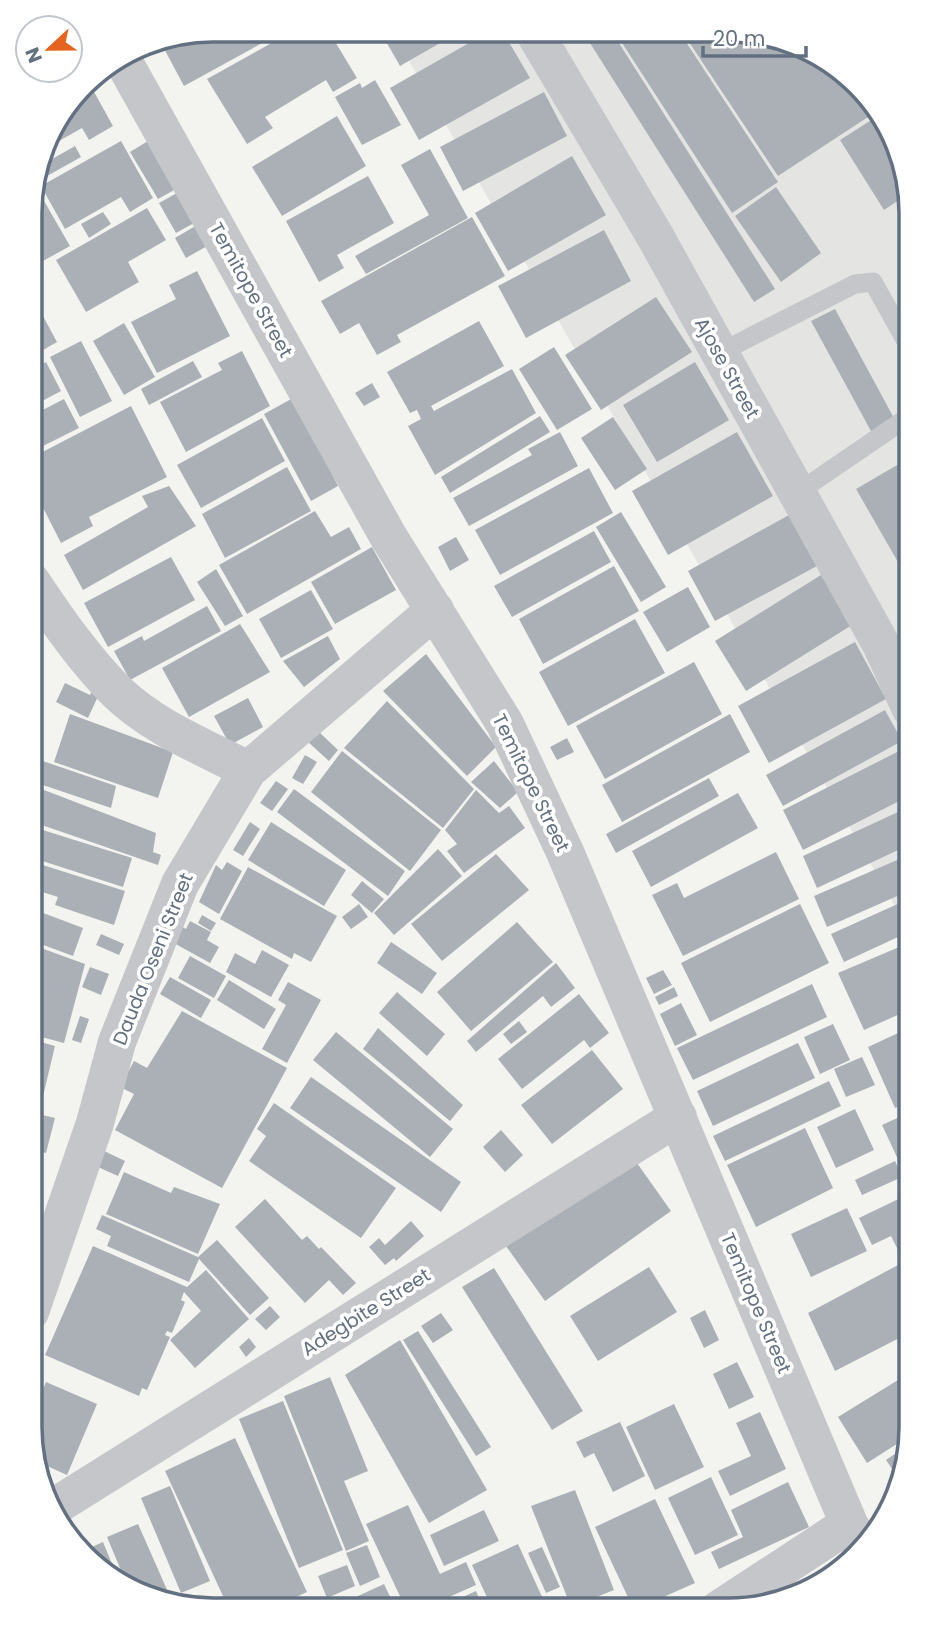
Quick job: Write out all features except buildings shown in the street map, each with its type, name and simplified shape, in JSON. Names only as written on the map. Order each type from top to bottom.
[{"type":"street","name":"Ajose Street","points":[[540,42],[655,236],[882,646],[899,683]]},
{"type":"street","name":"Temitope Street","points":[[126,66],[388,536],[505,724],[565,852],[855,1536]]},
{"type":"street","points":[[42,597],[73,642],[119,693],[168,728],[248,770]]},
{"type":"street","name":"Dauda Oseni Street","points":[[42,1277],[95,1123],[117,1042],[180,884],[248,770],[435,610]]},
{"type":"street","name":"Adegbite Street","points":[[61,1503],[678,1117]]},
{"type":"street","points":[[741,1597],[855,1536]]},
{"type":"lane","points":[[719,353],[855,284],[873,282],[899,323]]},
{"type":"lane","points":[[797,493],[899,423]]},
{"type":"shaded area","points":[[398,42],[750,43],[783,51],[823,71],[856,100],[870,118],[890,158],[899,202],[899,913]]}]
